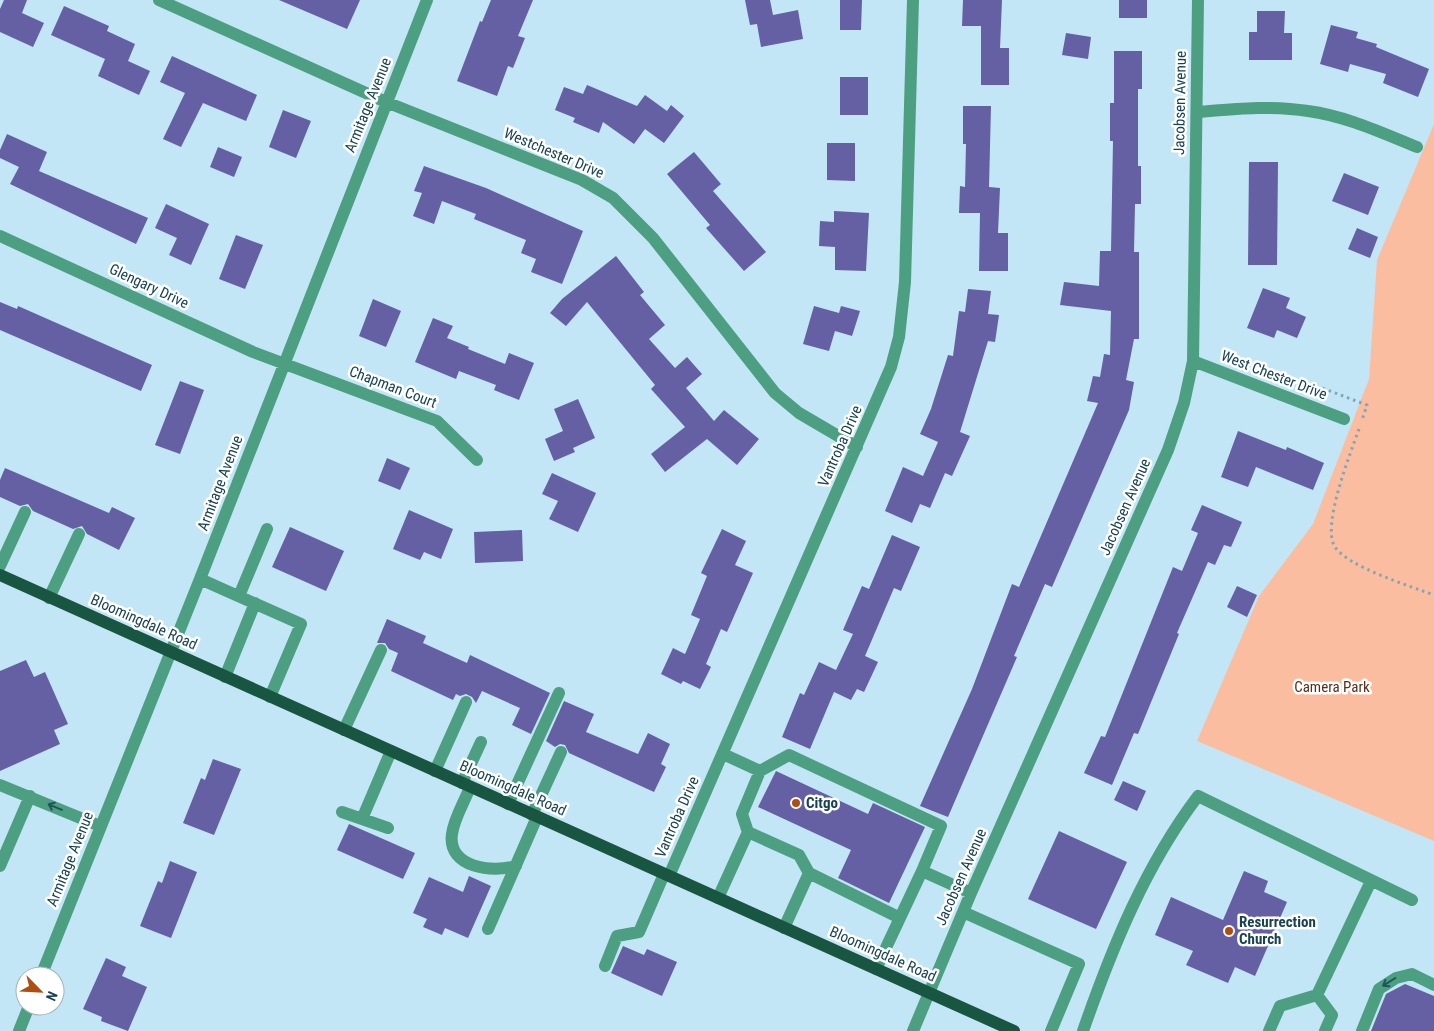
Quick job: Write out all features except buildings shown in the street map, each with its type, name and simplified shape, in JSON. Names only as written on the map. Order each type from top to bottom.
[{"type":"main road","name":"Bloomingdale Road","points":[[0,575],[1014,1031]]},
{"type":"street","name":"Westchester Drive","points":[[159,0],[386,102],[582,180],[613,198],[653,238],[775,393],[799,413],[857,447]]},
{"type":"street","name":"Armitage Avenue","points":[[45,966],[200,579],[427,0]]},
{"type":"street","name":"Vantroba Drive","points":[[605,966],[617,936],[639,932],[667,875],[723,754],[891,367],[903,316],[913,0]]},
{"type":"street","name":"Jacobsen Avenue","points":[[913,1031],[971,893],[1168,450],[1184,404],[1193,362],[1198,0]]},
{"type":"street","points":[[1196,112],[1260,107],[1310,111],[1356,123],[1417,147]]},
{"type":"street","name":"Glengary Drive","points":[[0,236],[253,352],[285,362]]},
{"type":"street","name":"Chapman Court","points":[[285,362],[437,421],[477,460]]},
{"type":"street","name":"West Chester Drive","points":[[1193,362],[1344,420]]},
{"type":"street","points":[[0,566],[24,512]]},
{"type":"street","points":[[239,596],[267,529]]},
{"type":"street","points":[[50,598],[79,534]]},
{"type":"street","points":[[200,579],[301,624],[270,697]]},
{"type":"street","points":[[225,677],[255,603]]},
{"type":"street","points":[[344,730],[381,650]]},
{"type":"street","points":[[508,804],[559,693]]},
{"type":"street","points":[[435,771],[466,702]]},
{"type":"street","points":[[481,742],[452,834],[453,845],[466,862],[480,868],[503,870],[516,866]]},
{"type":"street","points":[[362,819],[391,751]]},
{"type":"street","points":[[488,928],[516,866],[561,752]]},
{"type":"street","points":[[723,754],[760,771]]},
{"type":"street","points":[[718,898],[748,832],[742,814],[760,771],[789,754],[942,826],[876,969]]},
{"type":"street","points":[[0,785],[100,826]]},
{"type":"street","points":[[0,866],[30,796]]},
{"type":"street","points":[[1083,1031],[1113,946],[1174,828],[1198,796],[1412,900]]},
{"type":"street","points":[[342,812],[388,828]]},
{"type":"street","points":[[748,832],[799,855],[809,873],[900,918]]},
{"type":"street","points":[[922,871],[971,893]]},
{"type":"street","points":[[784,928],[809,873]]},
{"type":"street","points":[[1269,1031],[1280,1006],[1317,995],[1371,881]]},
{"type":"street","points":[[963,912],[1079,964],[1051,1031]]},
{"type":"street","points":[[1362,1031],[1379,988],[1396,978],[1412,974],[1434,985]]},
{"type":"street","points":[[1317,995],[1332,1015],[1325,1031]]},
{"type":"street","points":[[19,1031],[25,1016]]},
{"type":"path","points":[[1314,408],[1322,388],[1367,405],[1337,492],[1332,522],[1334,545],[1344,557],[1434,595]]},
{"type":"green space","name":"Camera Park","points":[[1434,124],[1434,841],[1197,741],[1259,596],[1313,524],[1369,379],[1377,260]]},
{"type":"place","name":"Citgo","points":[[796,803]]},
{"type":"place","name":"Resurrection Church","points":[[1229,931]]}]
